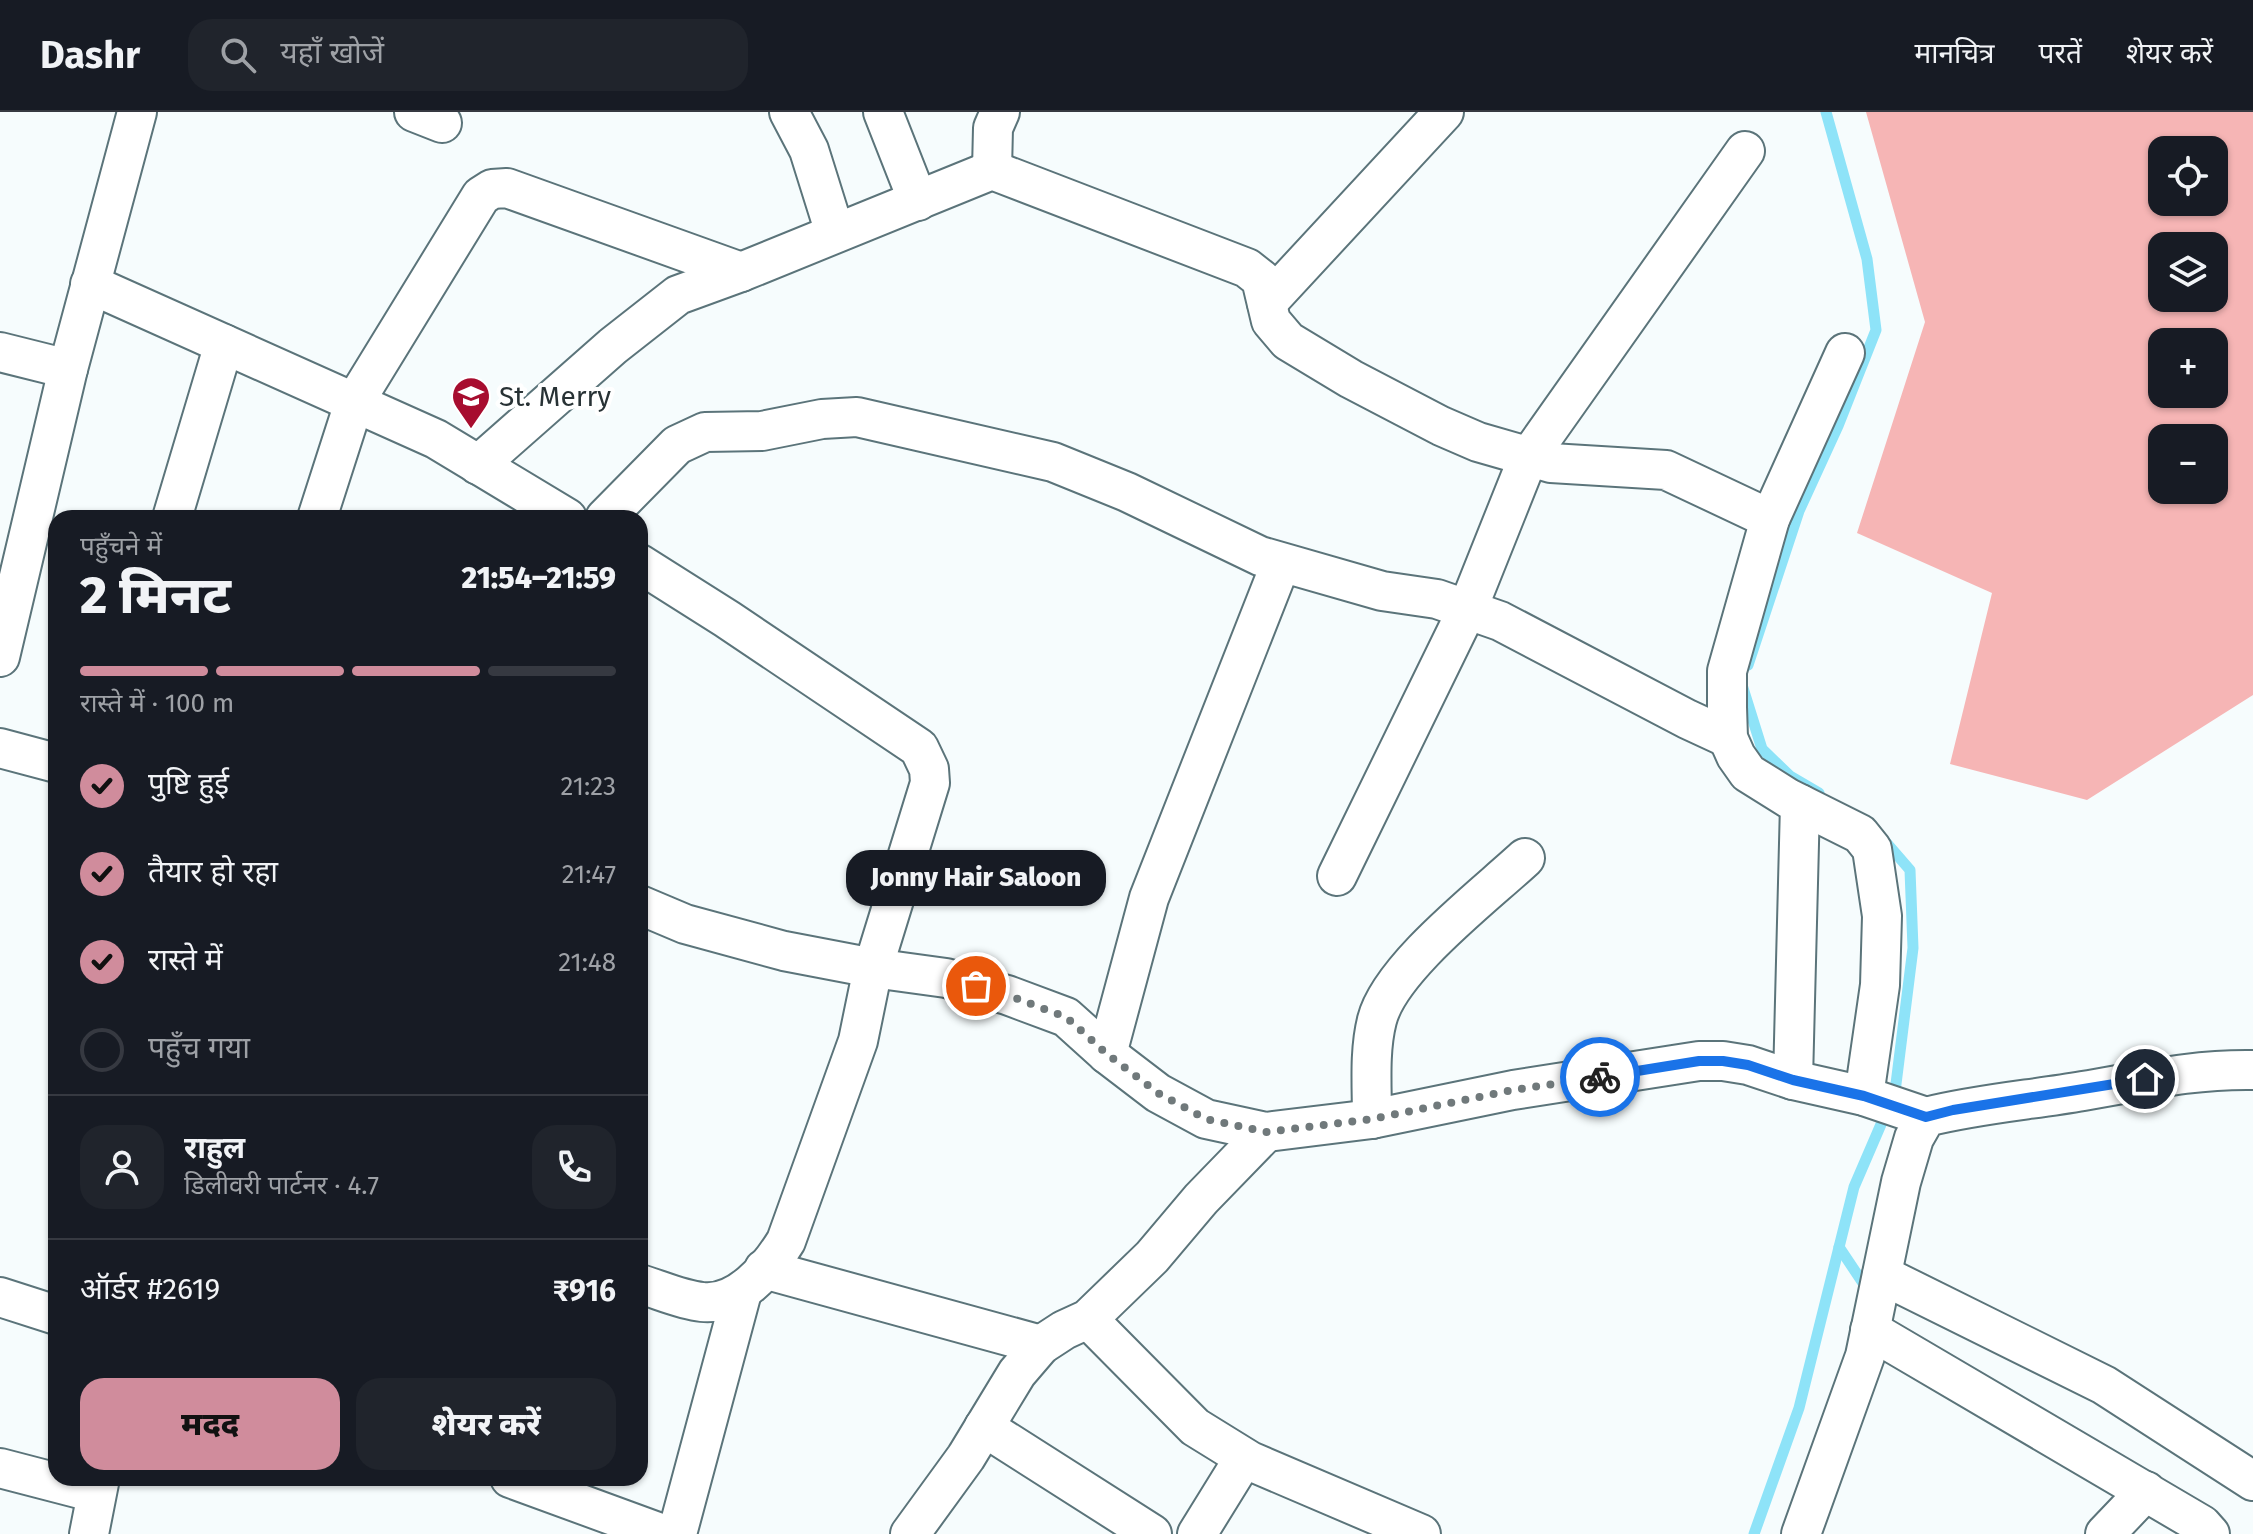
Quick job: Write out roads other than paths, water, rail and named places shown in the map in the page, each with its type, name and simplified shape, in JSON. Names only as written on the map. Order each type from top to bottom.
[{"type":"street","points":[[0,657],[68,369],[137,112]]},
{"type":"street","points":[[883,112],[918,201]]},
{"type":"street","points":[[992,170],[993,128],[1000,112]]},
{"type":"street","points":[[1267,303],[1444,112]]},
{"type":"street","points":[[789,113],[809,150],[835,233]]},
{"type":"street","points":[[1337,876],[1468,608],[1528,458],[1745,151]]},
{"type":"street","points":[[478,465],[613,346],[678,295],[992,170],[1247,268],[1261,279],[1271,321],[1288,341],[1351,379],[1457,434],[1528,458],[1564,464],[1666,470],[1770,519]]},
{"type":"street","points":[[320,510],[354,403],[481,196],[492,189],[507,188],[741,272]]},
{"type":"street","points":[[90,284],[436,439],[554,510]]},
{"type":"street","points":[[174,510],[224,344]]},
{"type":"street","points":[[0,352],[68,369]]},
{"type":"street","points":[[1845,353],[1770,519],[1727,671],[1728,738],[1748,773],[1860,834],[1872,849],[1882,916],[1880,985],[1864,1096]]},
{"type":"street","points":[[613,510],[677,445],[705,432],[762,431],[822,419],[857,417],[1053,462],[1127,492],[1260,556],[1382,591],[1437,599],[1468,608],[1500,621],[1728,738]]},
{"type":"street","points":[[1107,1054],[1149,898],[1281,563]]},
{"type":"street","points":[[648,569],[919,748],[925,758],[930,783],[873,968],[858,1041],[786,1241],[777,1256],[753,1280],[722,1301],[702,1302],[648,1286]]},
{"type":"street","points":[[1687,719],[1727,671]]},
{"type":"street","points":[[0,748],[48,761]]},
{"type":"street","points":[[1793,1080],[1800,804]]},
{"type":"street","points":[[1372,1119],[1373,1047],[1377,1018],[1392,988],[1410,964],[1525,858]]},
{"type":"street","points":[[648,908],[685,924],[784,951],[946,978],[1007,995],[1066,1017],[1107,1054],[1158,1093],[1206,1119],[1266,1132],[1372,1119],[1513,1090],[1699,1061],[1748,1065],[1793,1080],[1864,1096],[1926,1117],[2176,1073],[2253,1070]]},
{"type":"street","points":[[1801,1534],[1865,1356],[1901,1182],[1914,1138],[1926,1117]]},
{"type":"street","points":[[917,1532],[1017,1373],[1041,1345],[1088,1319],[1152,1257],[1201,1199],[1266,1132]]},
{"type":"street","points":[[1882,1275],[2104,1385],[2253,1481]]},
{"type":"street","points":[[753,1280],[1041,1345]]},
{"type":"street","points":[[677,1534],[753,1280]]},
{"type":"street","points":[[0,1297],[48,1312]]},
{"type":"street","points":[[1088,1319],[1195,1427],[1244,1458],[1421,1534]]},
{"type":"street","points":[[1870,1330],[2146,1491],[2202,1525],[2210,1534]]},
{"type":"street","points":[[984,1427],[1152,1534]]},
{"type":"street","points":[[1197,1534],[1244,1458]]},
{"type":"street","points":[[0,1468],[48,1476]]},
{"type":"street","points":[[89,1534],[98,1486]]},
{"type":"street","points":[[532,1486],[663,1534]]},
{"type":"street","points":[[2105,1534],[2146,1491]]},
{"type":"waterway","points":[[1748,665],[1799,511],[1838,426],[1876,330],[1867,259],[1826,112]]},
{"type":"waterway","points":[[1742,685],[1762,749],[1790,776],[1819,793]]},
{"type":"waterway","points":[[1884,840],[1910,870],[1913,948],[1895,1092]]},
{"type":"waterway","points":[[1754,1534],[1799,1408],[1854,1187],[1882,1122]]},
{"type":"waterway","points":[[1839,1247],[1869,1292]]},
{"type":"place","name":"St. Merry","points":[[471,430]]},
{"type":"place","name":"Jonny Hair Saloon","points":[[976,986]]}]
